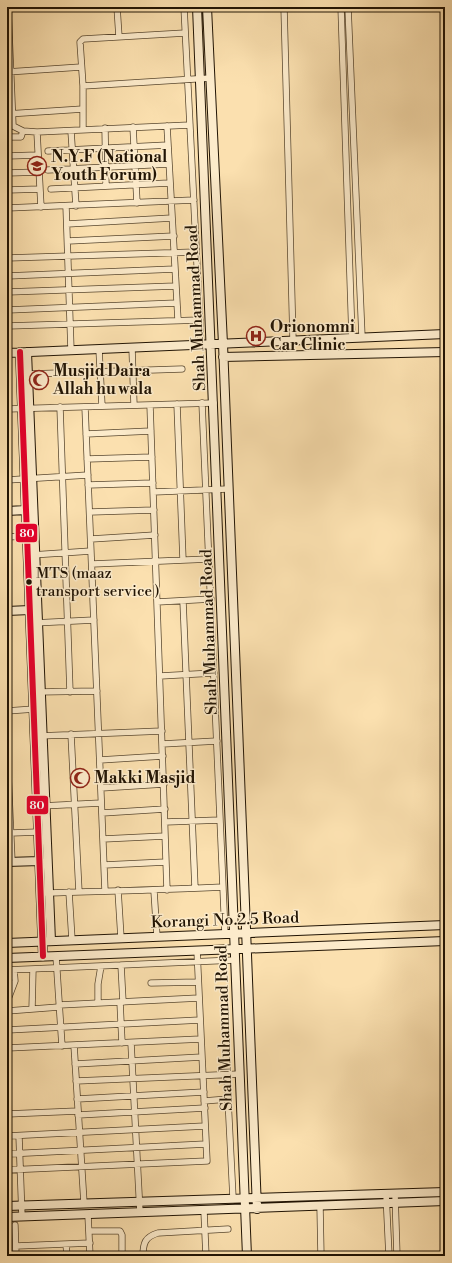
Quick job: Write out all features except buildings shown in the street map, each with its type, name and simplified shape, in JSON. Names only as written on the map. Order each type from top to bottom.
[{"type":"street","points":[[8,7],[9,114],[13,126],[23,131],[37,132],[190,125]]},
{"type":"street","points":[[117,7],[119,37]]},
{"type":"street","points":[[184,7],[201,344]]},
{"type":"street","name":"Shah Muhammad Road","points":[[198,7],[247,1256]]},
{"type":"street","name":"Shah Muhammad Road","points":[[207,7],[223,357],[257,1209]]},
{"type":"street","points":[[284,7],[293,340]]},
{"type":"street","points":[[341,7],[352,338]]},
{"type":"street","points":[[348,7],[362,337]]},
{"type":"street","points":[[83,130],[81,40],[185,33]]},
{"type":"street","points":[[9,72],[81,67]]},
{"type":"street","points":[[83,86],[211,78]]},
{"type":"street","points":[[9,114],[83,109]]},
{"type":"street","points":[[167,126],[169,183],[172,201],[178,320]]},
{"type":"street","points":[[133,127],[137,203]]},
{"type":"street","points":[[105,128],[106,186]]},
{"type":"street","points":[[7,137],[21,137],[23,131]]},
{"type":"street","points":[[71,131],[76,206]]},
{"type":"street","points":[[37,132],[42,208]]},
{"type":"street","points":[[48,152],[168,145]]},
{"type":"street","points":[[7,156],[38,155]]},
{"type":"street","points":[[48,170],[169,164]]},
{"type":"street","points":[[7,173],[39,172]]},
{"type":"street","points":[[347,180],[355,180]]},
{"type":"street","points":[[51,189],[169,183]]},
{"type":"street","points":[[7,190],[40,189]]},
{"type":"street","points":[[7,208],[42,208],[194,200]]},
{"type":"street","points":[[66,206],[69,257],[71,350]]},
{"type":"street","points":[[67,224],[172,218]]},
{"type":"street","points":[[68,241],[174,236]]},
{"type":"street","points":[[7,258],[196,252]]},
{"type":"street","points":[[7,276],[175,269]]},
{"type":"street","points":[[350,284],[360,283]]},
{"type":"street","points":[[7,292],[176,286]]},
{"type":"street","points":[[7,310],[177,303]]},
{"type":"street","points":[[7,326],[200,320]]},
{"type":"street","points":[[7,353],[445,334]]},
{"type":"street","points":[[212,344],[223,357],[445,352]]},
{"type":"street","points":[[132,348],[134,405]]},
{"type":"street","points":[[99,349],[102,406]]},
{"type":"street","points":[[24,352],[28,374],[26,408]]},
{"type":"street","points":[[24,352],[29,478],[37,555],[35,623],[39,736],[38,832],[43,956]]},
{"type":"street","points":[[28,374],[182,369]]},
{"type":"street","points":[[7,409],[214,403]]},
{"type":"street","points":[[177,404],[183,560]]},
{"type":"street","points":[[202,404],[225,934]]},
{"type":"street","points":[[150,405],[167,890]]},
{"type":"street","points":[[85,406],[105,891]]},
{"type":"street","points":[[60,407],[70,692]]},
{"type":"street","points":[[86,434],[151,431]]},
{"type":"street","points":[[88,459],[152,457]]},
{"type":"street","points":[[7,480],[88,475]]},
{"type":"street","points":[[29,478],[26,510],[30,610],[35,623]]},
{"type":"street","points":[[88,485],[153,483]]},
{"type":"street","points":[[153,492],[228,489]]},
{"type":"street","points":[[7,511],[26,510]]},
{"type":"street","points":[[90,512],[154,510]]},
{"type":"street","points":[[91,539],[155,535]]},
{"type":"street","points":[[7,537],[27,536]]},
{"type":"street","points":[[28,556],[91,551]]},
{"type":"street","points":[[92,564],[209,559]]},
{"type":"street","points":[[157,602],[211,599]]},
{"type":"street","points":[[183,601],[195,888]]},
{"type":"street","points":[[7,611],[30,610]]},
{"type":"street","points":[[35,623],[94,620]]},
{"type":"street","points":[[224,665],[235,665]]},
{"type":"street","points":[[160,676],[214,673]]},
{"type":"street","points":[[37,692],[97,691]]},
{"type":"street","points":[[37,692],[34,709],[39,736],[47,806],[51,941]]},
{"type":"street","points":[[7,711],[34,709]]},
{"type":"street","points":[[39,736],[162,731]]},
{"type":"street","points":[[71,734],[79,892]]},
{"type":"street","points":[[162,744],[217,741]]},
{"type":"street","points":[[7,748],[10,862],[40,861]]},
{"type":"street","points":[[100,760],[163,756]]},
{"type":"street","points":[[101,788],[164,784]]},
{"type":"street","points":[[38,806],[102,803]]},
{"type":"street","points":[[102,813],[165,809]]},
{"type":"street","points":[[165,822],[220,820]]},
{"type":"street","points":[[9,835],[38,832]]},
{"type":"street","points":[[103,839],[166,836]]},
{"type":"street","points":[[104,865],[166,862]]},
{"type":"street","points":[[41,893],[118,890],[154,891],[223,887]]},
{"type":"street","points":[[118,890],[121,938]]},
{"type":"street","points":[[154,891],[157,937]]},
{"type":"street","points":[[69,892],[72,940]]},
{"type":"street","name":"Korangi No.2.5 Road","points":[[7,943],[445,925]]},
{"type":"street","name":"Korangi No.2.5 Road","points":[[7,958],[445,941]]},
{"type":"street","points":[[7,1170],[207,1161],[197,950]]},
{"type":"street","points":[[56,956],[62,1046]]},
{"type":"street","points":[[7,970],[235,960]]},
{"type":"street","points":[[121,965],[122,1043]]},
{"type":"street","points":[[98,1003],[101,966]]},
{"type":"street","points":[[32,1009],[33,969]]},
{"type":"street","points":[[7,1002],[15,980],[14,970]]},
{"type":"street","points":[[151,983],[198,982]]},
{"type":"street","points":[[7,1011],[98,1003],[199,998]]},
{"type":"street","points":[[7,1030],[200,1020]]},
{"type":"street","points":[[7,1048],[201,1039]]},
{"type":"street","points":[[131,1043],[140,1213]]},
{"type":"street","points":[[74,1045],[84,1204]]},
{"type":"street","points":[[75,1064],[202,1057]]},
{"type":"street","points":[[76,1081],[240,1074]]},
{"type":"street","points":[[227,1075],[233,1198]]},
{"type":"street","points":[[77,1099],[204,1092]]},
{"type":"street","points":[[204,1101],[228,1099]]},
{"type":"street","points":[[7,1114],[135,1112],[205,1108]]},
{"type":"street","points":[[7,1136],[206,1126]]},
{"type":"street","points":[[19,1136],[22,1217]]},
{"type":"street","points":[[7,1154],[206,1144]]},
{"type":"street","points":[[7,1206],[445,1192]]},
{"type":"street","points":[[390,1194],[397,1256]]},
{"type":"street","points":[[389,1256],[390,1194]]},
{"type":"street","points":[[7,1217],[445,1201]]},
{"type":"street","points":[[320,1206],[321,1256]]},
{"type":"street","points":[[204,1211],[206,1256]]},
{"type":"street","points":[[88,1215],[90,1256]]},
{"type":"street","points":[[15,1225],[16,1256]]},
{"type":"street","points":[[143,1256],[144,1242],[146,1238],[151,1235],[158,1233],[228,1229]]},
{"type":"street","points":[[89,1231],[120,1231],[122,1235],[122,1256]]},
{"type":"street","points":[[16,1246],[90,1243]]},
{"type":"street","points":[[66,1244],[66,1256]]},
{"type":"transit line","name":"80","points":[[20,352],[43,956]]},
{"type":"place","name":"N.Y.F (National Youth Forum)","points":[[37,166]]},
{"type":"place","name":"Orionomni Car Clinic","points":[[256,336]]},
{"type":"place","name":"Musjid Daira Allah hu wala","points":[[39,380]]},
{"type":"place","name":"MTS (maaz transport service )","points":[[29,582]]},
{"type":"place","name":"Makki Masjid","points":[[80,778]]}]
